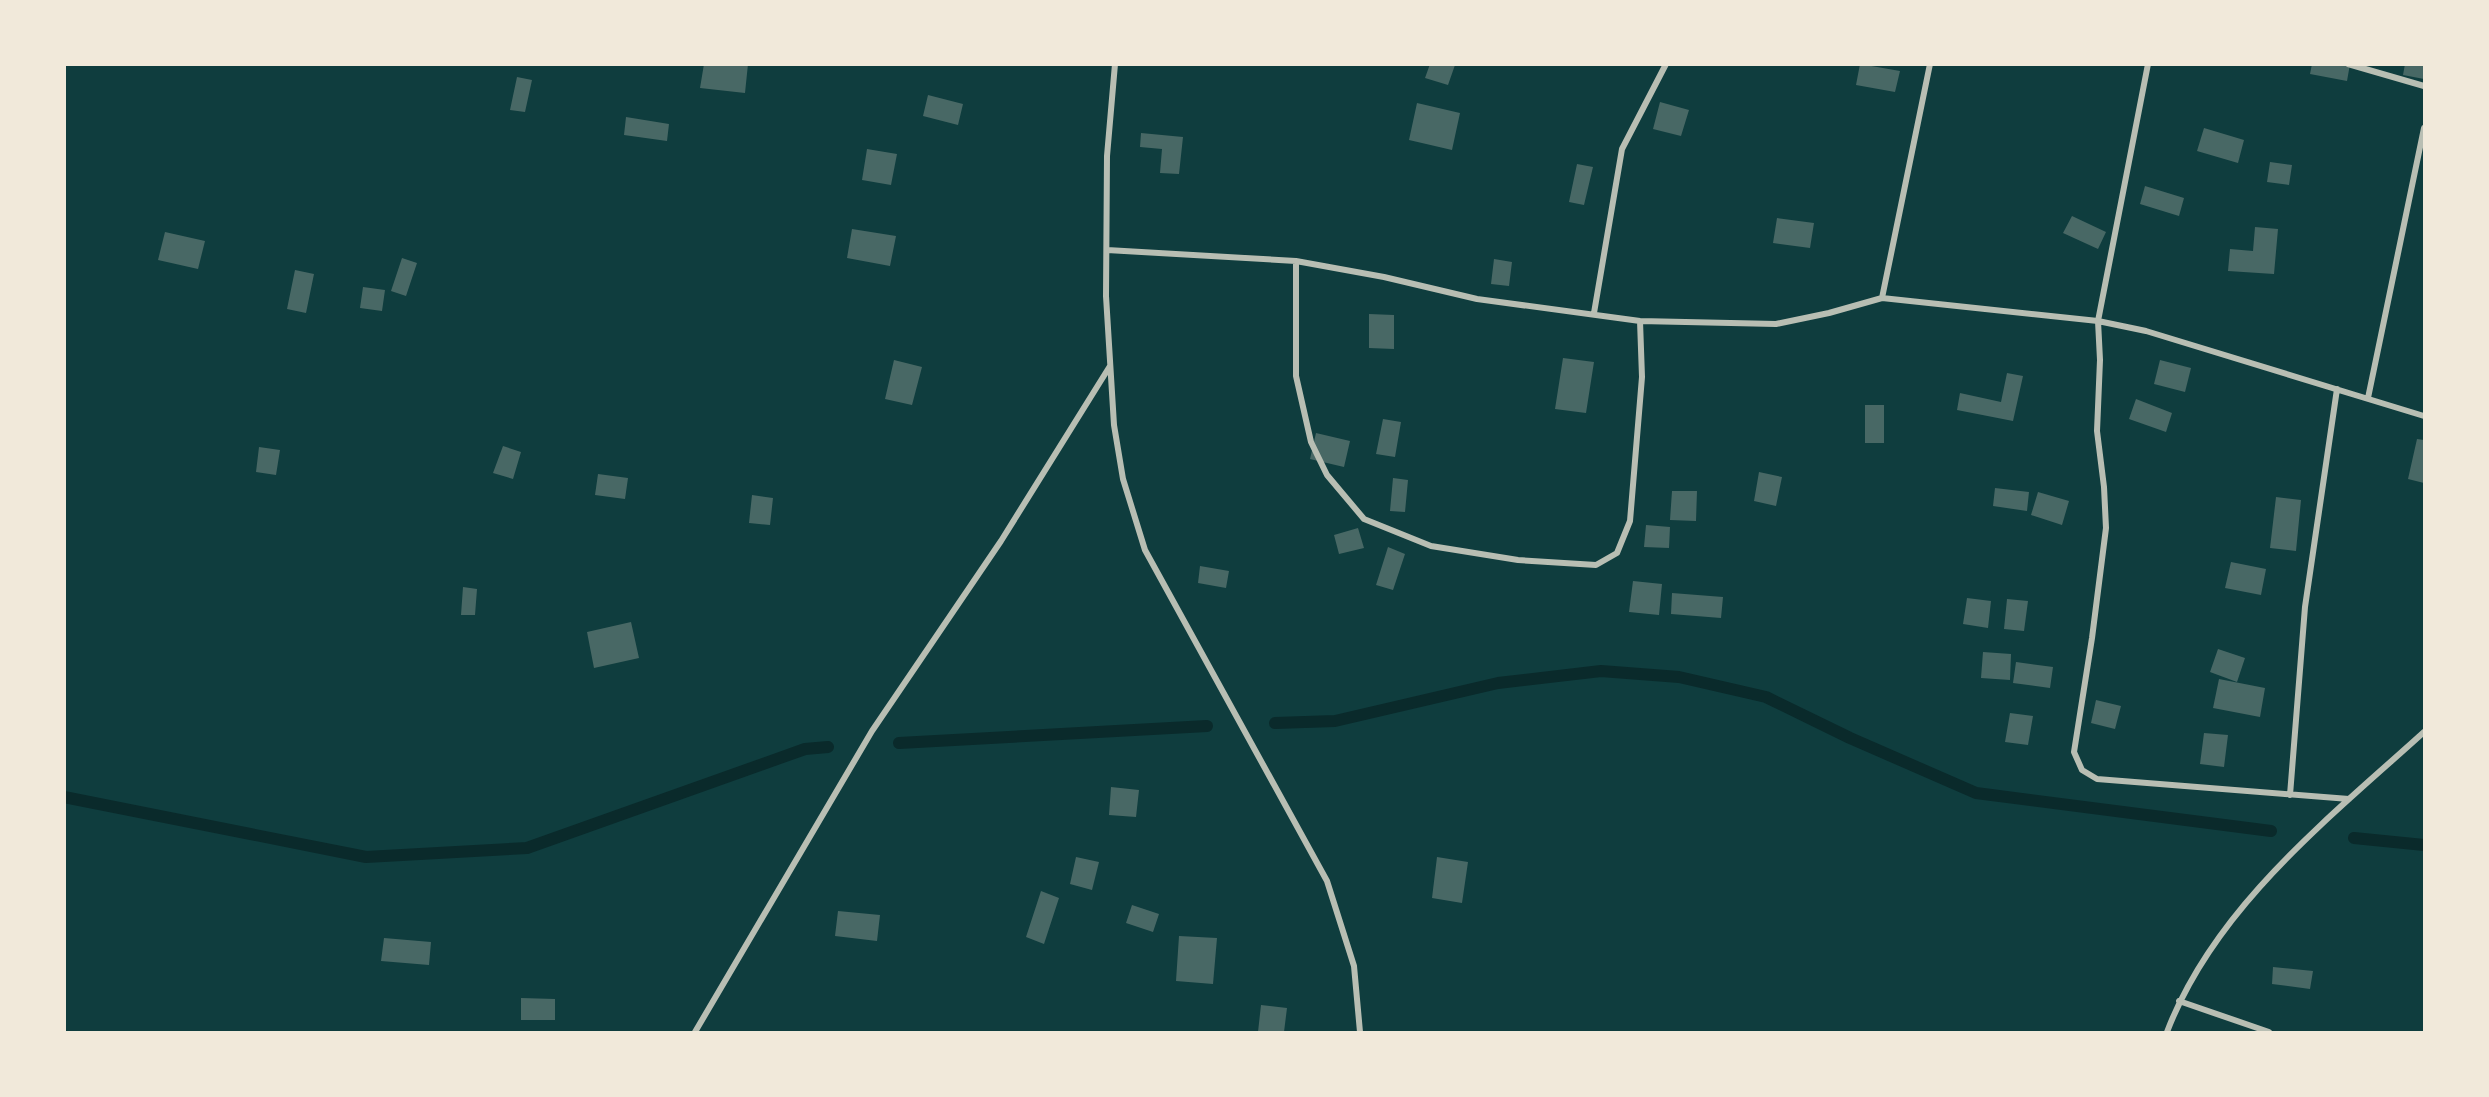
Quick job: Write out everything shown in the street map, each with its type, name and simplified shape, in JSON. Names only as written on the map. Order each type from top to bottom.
[{"type":"street","points":[[1115,64],[1107,156],[1106,297],[1114,425],[1123,479],[1145,550],[1327,881],[1354,966],[1360,1032]]},
{"type":"street","points":[[1594,313],[1622,149],[1666,64]]},
{"type":"street","points":[[1882,298],[1930,64]]},
{"type":"street","points":[[2148,64],[2098,321],[2100,360],[2097,431],[2106,528],[2094,628],[2074,752],[2082,770],[2097,779],[2349,800]]},
{"type":"street","points":[[2348,64],[2424,86]]},
{"type":"street","points":[[2368,398],[2424,128]]},
{"type":"street","points":[[1107,250],[1296,261],[1384,277],[1477,299],[1640,321],[1776,324],[1829,313],[1882,298],[2098,321],[2146,331],[2424,416]]},
{"type":"street","points":[[1296,261],[1296,376],[1311,442],[1327,475],[1364,519],[1431,546],[1518,560],[1596,565],[1617,553],[1630,521],[1642,376],[1640,321]]},
{"type":"street","points":[[695,1032],[872,731],[1001,541],[1110,366]]},
{"type":"street","points":[[2290,795],[2305,607],[2337,388]]},
{"type":"street","points":[[2167,1032],[2179,1001],[2222,932],[2280,867],[2424,732]]},
{"type":"street","points":[[2179,1001],[2269,1032]]},
{"type":"building","points":[[704,64],[748,64],[745,93],[700,88]]},
{"type":"building","points":[[1430,64],[1455,65],[1448,85],[1425,78]]},
{"type":"building","points":[[1860,64],[1900,71],[1895,92],[1856,85]]},
{"type":"building","points":[[2312,64],[2350,64],[2347,81],[2310,74]]},
{"type":"building","points":[[2405,64],[2424,64],[2424,79],[2403,75]]},
{"type":"building","points":[[517,77],[532,80],[525,112],[510,110]]},
{"type":"building","points":[[928,95],[963,104],[958,125],[923,116]]},
{"type":"building","points":[[1660,102],[1689,110],[1681,136],[1653,129]]},
{"type":"building","points":[[1417,103],[1460,113],[1452,150],[1409,140]]},
{"type":"building","points":[[626,117],[669,124],[667,141],[624,135]]},
{"type":"building","points":[[2204,128],[2244,140],[2238,163],[2197,151]]},
{"type":"building","points":[[1141,133],[1183,137],[1179,174],[1160,173],[1162,149],[1140,147]]},
{"type":"building","points":[[867,149],[897,154],[891,185],[862,180]]},
{"type":"building","points":[[2270,162],[2292,165],[2289,185],[2267,182]]},
{"type":"building","points":[[1577,164],[1593,167],[1584,205],[1569,202]]},
{"type":"building","points":[[2145,186],[2184,198],[2179,216],[2140,204]]},
{"type":"building","points":[[2072,216],[2106,232],[2098,249],[2063,233]]},
{"type":"building","points":[[1777,218],[1814,223],[1810,248],[1773,243]]},
{"type":"building","points":[[2255,227],[2278,229],[2274,274],[2228,271],[2230,249],[2253,251]]},
{"type":"building","points":[[852,229],[896,236],[890,266],[847,258]]},
{"type":"building","points":[[165,232],[205,241],[198,269],[158,260]]},
{"type":"building","points":[[402,258],[417,263],[406,296],[391,291]]},
{"type":"building","points":[[1494,259],[1512,262],[1509,286],[1491,284]]},
{"type":"building","points":[[295,270],[314,274],[306,313],[287,309]]},
{"type":"building","points":[[363,287],[385,290],[382,311],[360,308]]},
{"type":"building","points":[[1369,314],[1394,315],[1394,349],[1369,348]]},
{"type":"building","points":[[1563,358],[1594,362],[1586,413],[1555,409]]},
{"type":"building","points":[[894,360],[922,367],[912,405],[885,399]]},
{"type":"building","points":[[2160,360],[2191,368],[2185,392],[2154,384]]},
{"type":"building","points":[[2007,373],[2023,376],[2013,421],[1957,410],[1960,393],[2001,402]]},
{"type":"building","points":[[2136,399],[2172,413],[2166,432],[2129,419]]},
{"type":"building","points":[[1865,405],[1884,405],[1884,443],[1865,443]]},
{"type":"building","points":[[1383,419],[1401,422],[1395,457],[1376,454]]},
{"type":"building","points":[[1316,433],[1350,441],[1344,467],[1310,459]]},
{"type":"building","points":[[2417,439],[2424,440],[2424,483],[2408,479]]},
{"type":"building","points":[[503,446],[521,452],[513,479],[493,473]]},
{"type":"building","points":[[259,447],[280,450],[276,475],[256,472]]},
{"type":"building","points":[[1759,472],[1782,477],[1776,506],[1754,501]]},
{"type":"building","points":[[598,474],[628,478],[625,499],[595,495]]},
{"type":"building","points":[[1393,478],[1408,480],[1405,512],[1390,511]]},
{"type":"building","points":[[1995,488],[2029,492],[2027,511],[1993,506]]},
{"type":"building","points":[[1672,491],[1697,491],[1696,521],[1670,520]]},
{"type":"building","points":[[2038,492],[2069,501],[2062,525],[2031,515]]},
{"type":"building","points":[[752,495],[773,498],[770,525],[749,523]]},
{"type":"building","points":[[2276,497],[2301,500],[2296,551],[2270,548]]},
{"type":"building","points":[[1646,525],[1670,527],[1669,548],[1644,547]]},
{"type":"building","points":[[1358,528],[1364,548],[1339,554],[1334,535]]},
{"type":"building","points":[[1388,547],[1405,554],[1393,590],[1376,585]]},
{"type":"building","points":[[2231,562],[2266,569],[2261,595],[2225,588]]},
{"type":"building","points":[[1200,566],[1229,571],[1226,588],[1198,583]]},
{"type":"building","points":[[1633,581],[1662,584],[1659,615],[1629,612]]},
{"type":"building","points":[[463,587],[477,589],[475,615],[461,615]]},
{"type":"building","points":[[1672,593],[1723,597],[1721,618],[1671,614]]},
{"type":"building","points":[[1967,598],[1991,601],[1988,628],[1963,624]]},
{"type":"building","points":[[2007,599],[2028,601],[2024,631],[2004,629]]},
{"type":"building","points":[[631,622],[639,658],[594,668],[587,632]]},
{"type":"building","points":[[2218,649],[2245,658],[2237,682],[2210,672]]},
{"type":"building","points":[[1983,652],[2011,654],[2010,680],[1981,678]]},
{"type":"building","points":[[2016,662],[2053,667],[2050,688],[2013,683]]},
{"type":"building","points":[[2219,679],[2265,688],[2260,717],[2213,708]]},
{"type":"building","points":[[2096,700],[2121,706],[2115,729],[2091,723]]},
{"type":"building","points":[[2010,713],[2033,716],[2028,745],[2005,742]]},
{"type":"building","points":[[2204,733],[2228,735],[2224,767],[2200,764]]},
{"type":"building","points":[[1111,787],[1139,790],[1136,817],[1109,815]]},
{"type":"building","points":[[1076,857],[1099,862],[1092,890],[1070,884]]},
{"type":"building","points":[[1437,857],[1468,862],[1462,903],[1432,898]]},
{"type":"building","points":[[1041,891],[1059,898],[1044,944],[1026,937]]},
{"type":"building","points":[[1132,905],[1159,914],[1153,932],[1126,923]]},
{"type":"building","points":[[838,911],[880,915],[877,941],[835,936]]},
{"type":"building","points":[[1179,936],[1217,938],[1213,984],[1176,981]]},
{"type":"building","points":[[384,938],[431,942],[429,965],[381,961]]},
{"type":"building","points":[[2273,967],[2313,971],[2310,989],[2272,984]]},
{"type":"building","points":[[521,998],[555,999],[555,1020],[521,1020]]},
{"type":"building","points":[[1261,1005],[1287,1008],[1284,1032],[1258,1032]]},
{"type":"waterway","points":[[1275,723],[1335,721],[1498,683],[1601,671],[1679,677],[1766,697],[1850,738],[1976,793],[2271,831]]},
{"type":"waterway","points":[[899,743],[1207,726]]},
{"type":"waterway","points":[[64,797],[366,857],[527,848],[805,749],[828,747]]},
{"type":"waterway","points":[[2354,838],[2424,845]]}]
